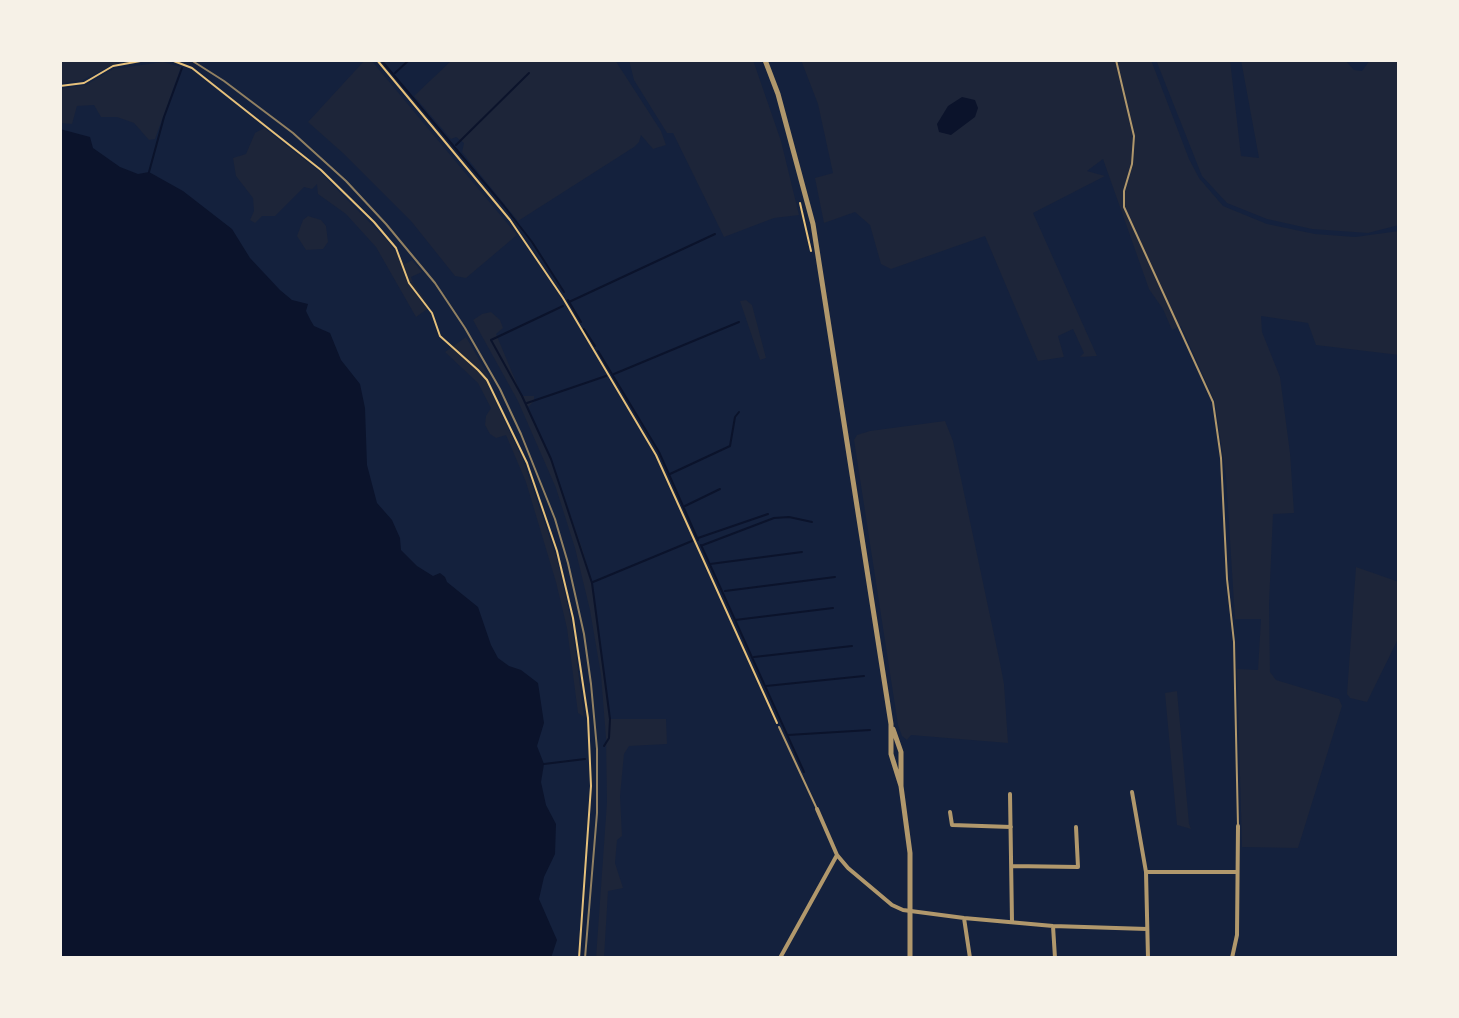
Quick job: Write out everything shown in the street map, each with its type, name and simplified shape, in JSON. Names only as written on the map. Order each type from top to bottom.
[{"type":"street","points":[[765,60],[778,94],[813,224],[891,724],[891,754],[901,786],[910,853],[910,958]]},
{"type":"street","points":[[1132,792],[1146,872],[1148,958]]},
{"type":"street","points":[[1010,794],[1012,922]]},
{"type":"street","points":[[817,809],[837,855],[892,905],[910,911],[964,918],[1053,926],[1147,929]]},
{"type":"street","points":[[950,812],[952,825],[1011,827]]},
{"type":"street","points":[[1232,958],[1237,935],[1238,826]]},
{"type":"street","points":[[1012,866],[1078,867],[1076,827]]},
{"type":"street","points":[[780,958],[837,855]]},
{"type":"street","points":[[1146,872],[1237,872]]},
{"type":"street","points":[[964,918],[970,958]]},
{"type":"street","points":[[1053,926],[1055,958]]},
{"type":"lane","points":[[1116,60],[1134,136],[1124,207],[1213,402],[1221,458],[1227,579],[1234,642],[1238,826]]},
{"type":"lane","points":[[779,727],[817,809]]},
{"type":"path","points":[[60,86],[84,83],[113,66],[146,60]]},
{"type":"path","points":[[171,60],[192,68],[340,186],[396,248],[411,287],[432,313],[440,336],[487,380],[527,463],[557,551],[573,618],[588,718],[591,786],[579,958]]},
{"type":"path","points":[[377,60],[510,220],[563,298],[656,455],[779,727]]},
{"type":"path","points":[[800,202],[812,258]]},
{"type":"shaded area","points":[[60,60],[128,60],[83,80],[60,83]]},
{"type":"shaded area","points":[[365,60],[371,60],[517,235],[466,278],[455,276],[411,221],[308,122]]},
{"type":"shaded area","points":[[452,60],[615,60],[661,131],[666,145],[653,149],[641,135],[634,147],[518,221],[462,152],[464,143],[456,137],[451,139],[414,96]]},
{"type":"shaded area","points":[[629,60],[753,60],[781,141],[799,215],[774,218],[724,237],[673,133],[667,133],[634,80]]},
{"type":"shaded area","points":[[801,60],[1151,60],[1189,159],[1199,178],[1223,206],[1267,224],[1315,234],[1355,237],[1399,231],[1399,355],[1316,345],[1308,323],[1261,316],[1262,332],[1280,377],[1294,513],[1273,514],[1270,672],[1276,680],[1339,699],[1342,706],[1298,848],[1242,847],[1237,669],[1258,670],[1261,619],[1235,619],[1226,477],[1215,402],[1181,326],[1172,330],[1163,309],[1149,289],[1103,159],[1087,171],[1105,176],[1033,213],[1097,356],[1080,357],[1084,353],[1073,329],[1058,336],[1064,357],[1038,361],[985,236],[891,269],[881,264],[870,225],[855,212],[824,223],[815,178],[833,173],[818,104]]},
{"type":"shaded area","points":[[1156,60],[1230,60],[1241,156],[1259,158],[1241,60],[1345,60],[1354,70],[1362,71],[1370,60],[1399,60],[1399,225],[1368,233],[1312,229],[1267,219],[1227,203],[1202,176]]},
{"type":"shaded area","points":[[163,62],[181,67],[155,139],[149,140],[134,123],[117,117],[101,117],[94,105],[77,106],[72,124],[60,123],[60,89],[86,85],[113,69]]},
{"type":"shaded area","points":[[962,97],[975,100],[978,108],[975,117],[951,135],[939,132],[937,124],[948,106]]},
{"type":"shaded area","points":[[264,128],[319,171],[386,239],[405,264],[412,260],[422,272],[411,277],[413,283],[430,307],[416,317],[376,247],[346,214],[318,194],[317,184],[312,189],[304,187],[275,216],[262,216],[255,223],[250,220],[254,211],[253,198],[236,176],[233,158],[246,154],[255,133]]},
{"type":"shaded area","points":[[60,129],[90,137],[93,148],[120,167],[138,174],[149,172],[183,191],[232,229],[250,258],[280,290],[292,300],[308,304],[306,311],[314,326],[330,333],[341,360],[360,384],[365,408],[367,465],[377,503],[392,520],[400,538],[401,550],[433,576],[440,573],[478,607],[498,658],[538,683],[544,723],[537,746],[544,764],[541,782],[546,805],[556,824],[555,854],[544,877],[539,899],[557,940],[551,958],[60,958]]},
{"type":"shaded area","points":[[308,216],[321,220],[326,226],[328,242],[323,249],[306,250],[297,236],[303,220]]},
{"type":"shaded area","points":[[746,300],[752,305],[766,358],[760,360],[740,301]]},
{"type":"shaded area","points":[[491,312],[503,328],[496,334],[522,396],[534,396],[534,401],[527,408],[551,459],[583,551],[592,583],[610,719],[666,719],[667,744],[629,746],[624,754],[620,796],[622,836],[617,840],[615,863],[623,888],[608,891],[604,958],[596,958],[607,802],[606,738],[601,675],[590,610],[556,488],[518,401],[473,320]]},
{"type":"shaded area","points":[[466,337],[491,380],[488,385],[523,460],[557,559],[572,624],[584,717],[578,713],[567,628],[556,582],[526,482],[506,435],[496,438],[485,425],[491,408],[478,383],[445,352]]},
{"type":"shaded area","points":[[945,421],[953,441],[1000,663],[1008,743],[911,735],[907,740],[898,725],[854,440],[857,435],[870,431]]},
{"type":"shaded area","points":[[1356,567],[1399,582],[1399,637],[1367,702],[1350,698],[1347,694]]},
{"type":"shaded area","points":[[1177,691],[1191,829],[1177,825],[1165,693]]},
{"type":"waterway","points":[[381,60],[504,206],[564,292]]},
{"type":"waterway","points":[[395,73],[409,60]]},
{"type":"waterway","points":[[149,172],[182,68]]},
{"type":"waterway","points":[[456,145],[529,73]]},
{"type":"waterway","points":[[569,302],[715,234]]},
{"type":"waterway","points":[[568,300],[581,322]]},
{"type":"waterway","points":[[563,306],[491,340],[522,396],[551,459],[592,583],[610,719],[609,738],[604,746]]},
{"type":"waterway","points":[[614,374],[739,322]]},
{"type":"waterway","points":[[584,329],[595,346]]},
{"type":"waterway","points":[[598,351],[659,452],[698,540]]},
{"type":"waterway","points":[[527,403],[606,376]]},
{"type":"waterway","points":[[670,474],[730,446],[735,417],[739,412]]},
{"type":"waterway","points":[[685,506],[720,489]]},
{"type":"waterway","points":[[698,538],[768,514]]},
{"type":"waterway","points":[[703,545],[774,518],[789,517],[812,522]]},
{"type":"waterway","points":[[593,582],[692,541]]},
{"type":"waterway","points":[[701,545],[804,772]]},
{"type":"waterway","points":[[710,564],[802,552]]},
{"type":"waterway","points":[[725,591],[835,577]]},
{"type":"waterway","points":[[735,620],[833,608]]},
{"type":"waterway","points":[[754,657],[852,646]]},
{"type":"waterway","points":[[766,686],[864,676]]},
{"type":"waterway","points":[[788,735],[870,730]]},
{"type":"waterway","points":[[544,764],[585,759]]},
{"type":"railway","points":[[191,60],[293,133],[346,181],[386,224],[435,283],[465,328],[500,389],[521,434],[555,519],[568,563],[584,634],[591,684],[597,749],[597,813],[585,958]]}]
